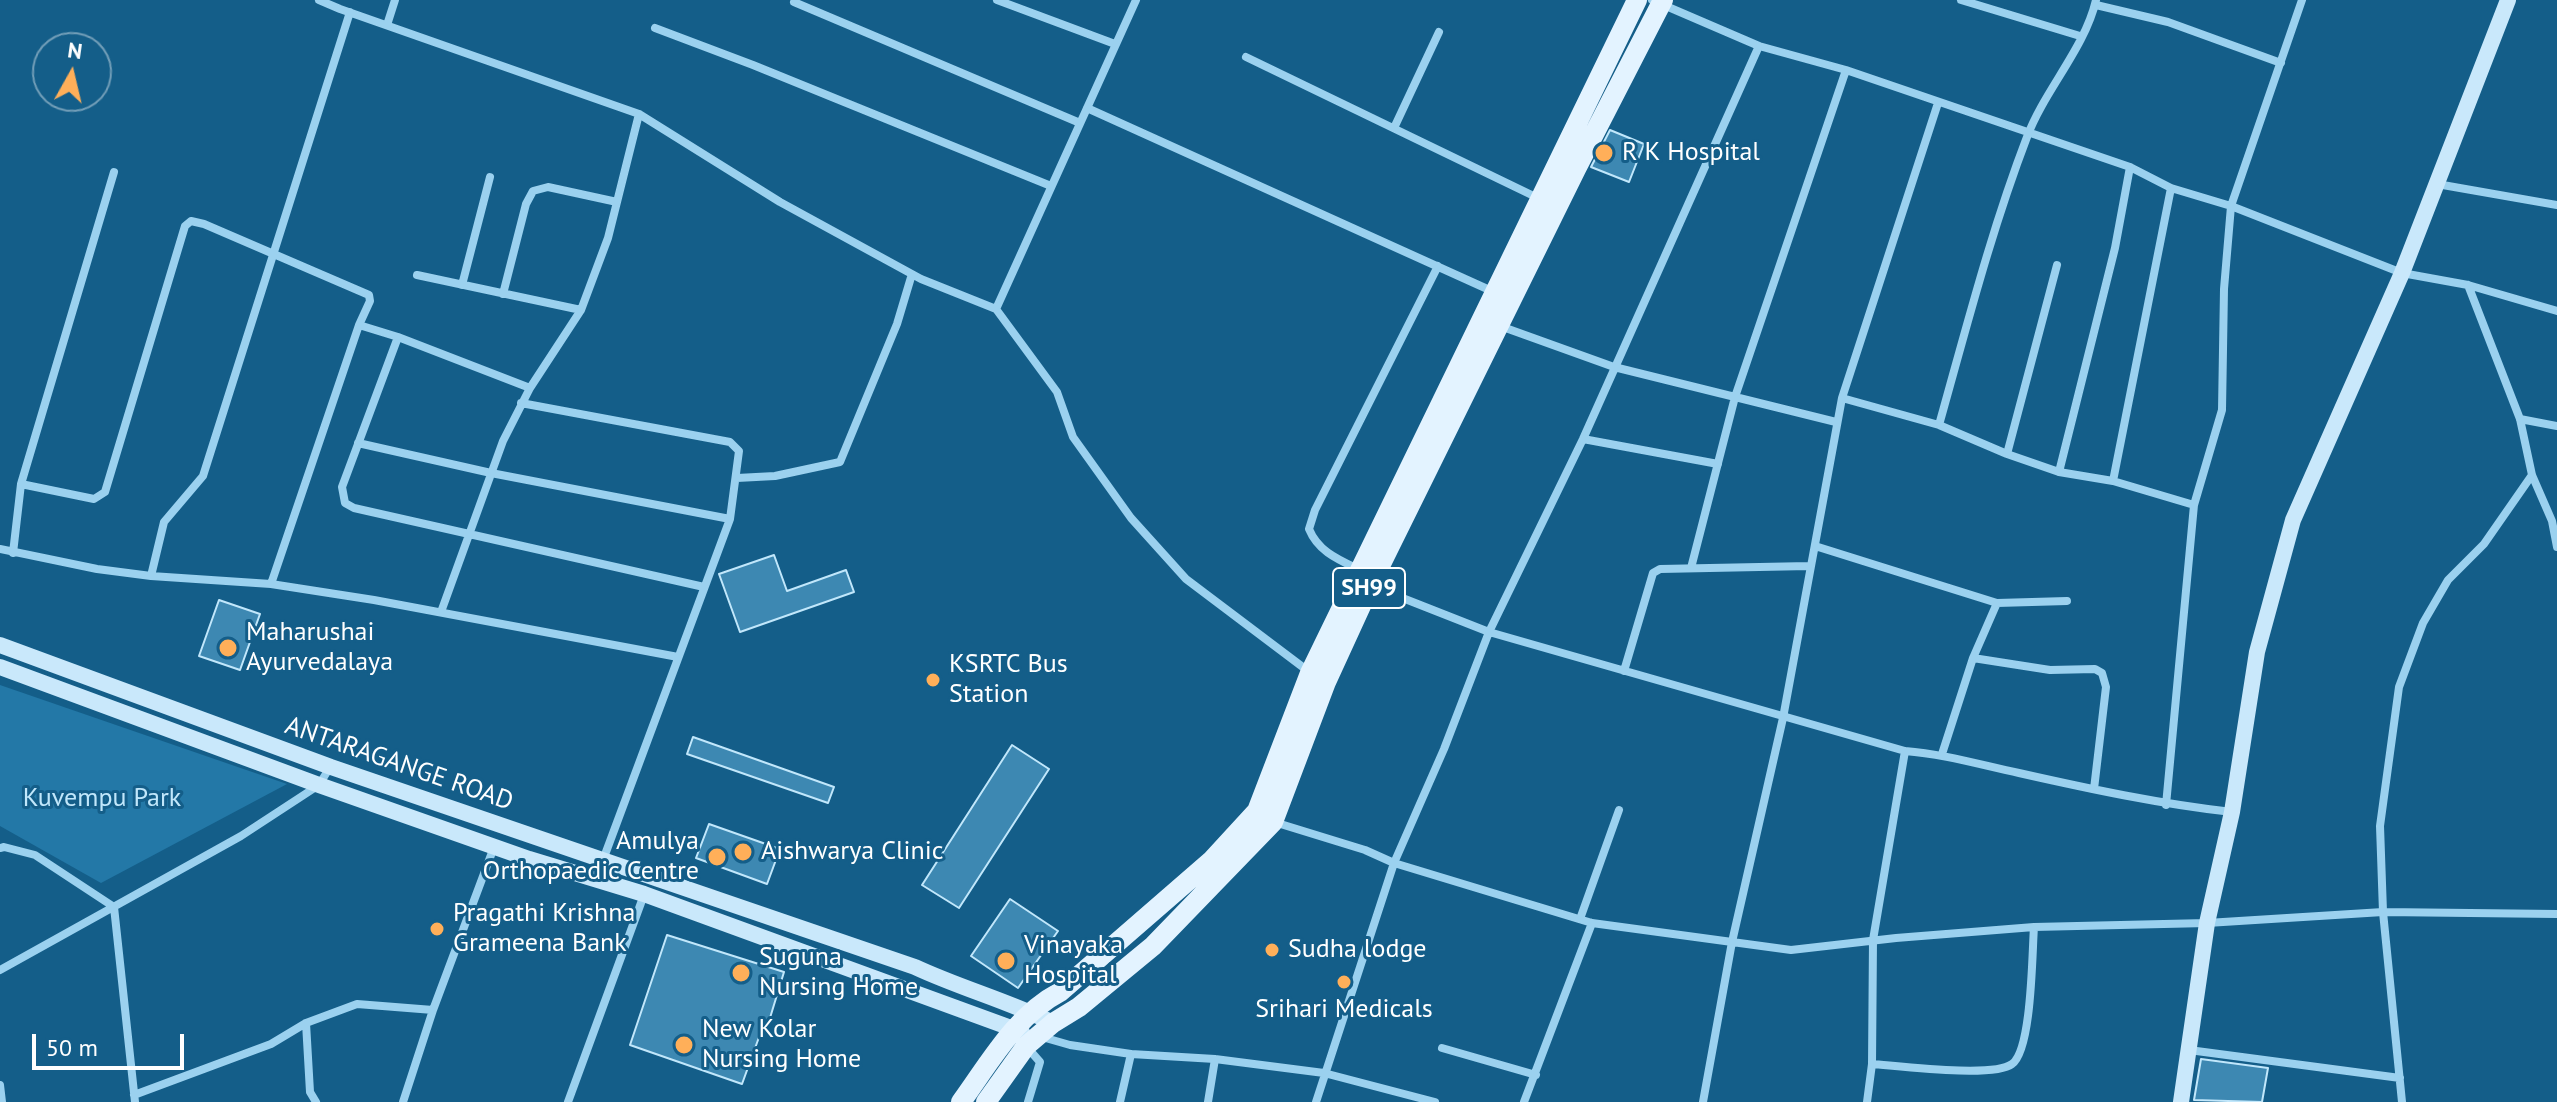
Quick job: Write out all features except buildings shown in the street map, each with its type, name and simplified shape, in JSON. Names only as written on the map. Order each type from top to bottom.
[{"type":"main road","name":"SH99","points":[[986,1102],[1039,1035],[1079,1007],[1153,946],[1265,816],[1318,678],[1494,292],[1637,0]]},
{"type":"main road","name":"SH99","points":[[1365,578],[1499,326],[1659,1]]},
{"type":"main road","name":"SH99","points":[[961,1102],[1012,1030],[1265,816]]},
{"type":"street","points":[[319,0],[639,114],[780,202],[912,274],[996,309],[1057,392],[1073,437],[1131,518],[1186,579],[1318,678]]},
{"type":"street","points":[[387,25],[395,0]]},
{"type":"street","points":[[997,0],[1115,44]]},
{"type":"street","points":[[996,309],[1136,0]]},
{"type":"street","points":[[1961,0],[2080,36]]},
{"type":"street","points":[[2166,805],[2194,505],[2222,410],[2224,289],[2231,206],[2302,0]]},
{"type":"street","points":[[2181,1102],[2207,923],[2232,812],[2257,652],[2293,520],[2402,273],[2508,0]]},
{"type":"street","points":[[1659,1],[1759,46],[1846,70],[2130,167],[2171,188],[2231,206],[2402,273],[2468,285],[2556,309]]},
{"type":"street","points":[[794,2],[1080,123]]},
{"type":"street","points":[[1939,425],[1992,239],[2028,133],[2096,2],[2168,22],[2281,63]]},
{"type":"street","points":[[151,576],[164,522],[203,476],[350,12]]},
{"type":"street","points":[[655,28],[767,70],[1051,186]]},
{"type":"street","points":[[1394,128],[1439,32]]},
{"type":"street","points":[[1316,1102],[1394,863],[1444,749],[1489,632],[1583,439],[1759,46]]},
{"type":"street","points":[[1246,57],[1540,199]]},
{"type":"street","points":[[1691,568],[1735,397],[1846,70]]},
{"type":"street","points":[[1703,1102],[1732,942],[1783,718],[1836,422],[1938,103]]},
{"type":"street","points":[[1087,108],[1494,292]]},
{"type":"street","points":[[441,612],[468,533],[521,403],[581,310],[608,238],[639,114]]},
{"type":"street","points":[[2059,472],[2115,248],[2130,167]]},
{"type":"street","points":[[13,553],[21,484],[114,172]]},
{"type":"street","points":[[462,285],[490,177]]},
{"type":"street","points":[[2437,183],[2557,205]]},
{"type":"street","points":[[503,294],[526,204],[533,191],[548,187],[617,202]]},
{"type":"street","points":[[2113,481],[2171,188]]},
{"type":"street","points":[[21,484],[94,499],[105,492],[185,226],[191,221],[204,224],[369,295],[370,301],[359,325],[271,584]]},
{"type":"street","points":[[2007,454],[2057,265]]},
{"type":"street","points":[[1438,266],[1315,510],[1309,529],[1314,543],[1335,558],[1365,578],[1489,632],[1783,718],[1905,751],[1942,754],[2166,805],[2232,812]]},
{"type":"street","points":[[737,478],[775,476],[840,462],[897,324],[912,274]]},
{"type":"street","points":[[417,275],[581,310]]},
{"type":"street","points":[[2468,285],[2520,419],[2532,475],[2552,521],[2557,547]]},
{"type":"street","points":[[359,325],[530,388]]},
{"type":"street","points":[[1499,326],[1614,367],[1836,422]]},
{"type":"street","points":[[398,337],[342,487],[345,503],[354,508],[704,587]]},
{"type":"street","points":[[1842,398],[1939,425],[2059,472],[2113,481],[2194,505]]},
{"type":"street","points":[[521,403],[730,442],[739,451],[730,519],[602,861]]},
{"type":"street","points":[[2520,419],[2557,426]]},
{"type":"street","points":[[1583,439],[1718,464]]},
{"type":"street","points":[[358,443],[491,473],[730,519]]},
{"type":"street","points":[[2402,1102],[2383,912],[2380,826],[2399,687],[2423,623],[2448,580],[2484,544],[2532,475]]},
{"type":"street","points":[[1815,546],[1997,603],[2067,601]]},
{"type":"street","points":[[0,549],[151,576],[271,584],[441,612],[678,657]]},
{"type":"street","points":[[1624,671],[1653,573],[1660,569],[1809,566]]},
{"type":"street","points":[[1942,754],[1973,658],[1997,603]]},
{"type":"street","name":"ANTARAGANGE ROAD","points":[[0,645],[331,767],[915,967],[952,985],[1033,1013],[1039,1035],[1012,1030],[644,894],[319,785],[0,667]]},
{"type":"street","points":[[1973,658],[2050,670],[2095,669],[2102,673],[2106,687],[2094,789]]},
{"type":"street","points":[[1867,1102],[1872,1064],[1873,940],[1905,751]]},
{"type":"street","points":[[0,970],[241,836],[319,785],[331,767]]},
{"type":"street","points":[[1580,919],[1619,810]]},
{"type":"street","points":[[1265,816],[1394,863],[1592,923],[1791,950],[2034,927],[2207,923],[2383,912],[2557,914]]},
{"type":"street","points":[[403,1102],[433,1010],[495,846]]},
{"type":"street","points":[[0,848],[35,855],[114,907]]},
{"type":"street","points":[[568,1102],[651,876]]},
{"type":"street","points":[[114,907],[135,1099],[271,1044],[306,1023],[357,1004],[433,1010]]},
{"type":"street","points":[[1524,1102],[1592,923]]},
{"type":"street","points":[[1872,1064],[1986,1072],[2011,1066],[2021,1054],[2027,1029],[2034,927]]},
{"type":"street","points":[[306,1023],[310,1092],[316,1102]]},
{"type":"street","points":[[1039,1035],[1070,1045],[1131,1054],[1215,1059],[1324,1073],[1435,1102]]},
{"type":"street","points":[[1039,1035],[1070,1045]]},
{"type":"street","points":[[1028,1102],[1040,1062],[1039,1035]]},
{"type":"street","points":[[1442,1048],[1536,1075]]},
{"type":"street","points":[[2188,1050],[2400,1078]]},
{"type":"street","points":[[1120,1102],[1131,1054]]},
{"type":"street","points":[[1208,1102],[1215,1059]]},
{"type":"street","points":[[0,1085],[2,1102]]},
{"type":"green space","name":"Kuvempu Park","points":[[0,685],[287,784],[101,883],[0,826]]},
{"type":"place","name":"R K Hospital","points":[[1604,153]]},
{"type":"place","name":"Maharushai Ayurvedalaya","points":[[228,648]]},
{"type":"place","name":"KSRTC Bus Station","points":[[933,680]]},
{"type":"place","name":"Aishwarya Clinic","points":[[743,852]]},
{"type":"place","name":"Amulya Orthopaedic Centre","points":[[717,857]]},
{"type":"place","name":"Pragathi Krishna Grameena Bank","points":[[437,929]]},
{"type":"place","name":"Sudha lodge","points":[[1272,950]]},
{"type":"place","name":"Vinayaka Hospital","points":[[1006,961]]},
{"type":"place","name":"Suguna Nursing Home","points":[[741,973]]},
{"type":"place","name":"Srihari Medicals","points":[[1344,982]]},
{"type":"place","name":"New Kolar Nursing Home","points":[[684,1045]]}]
